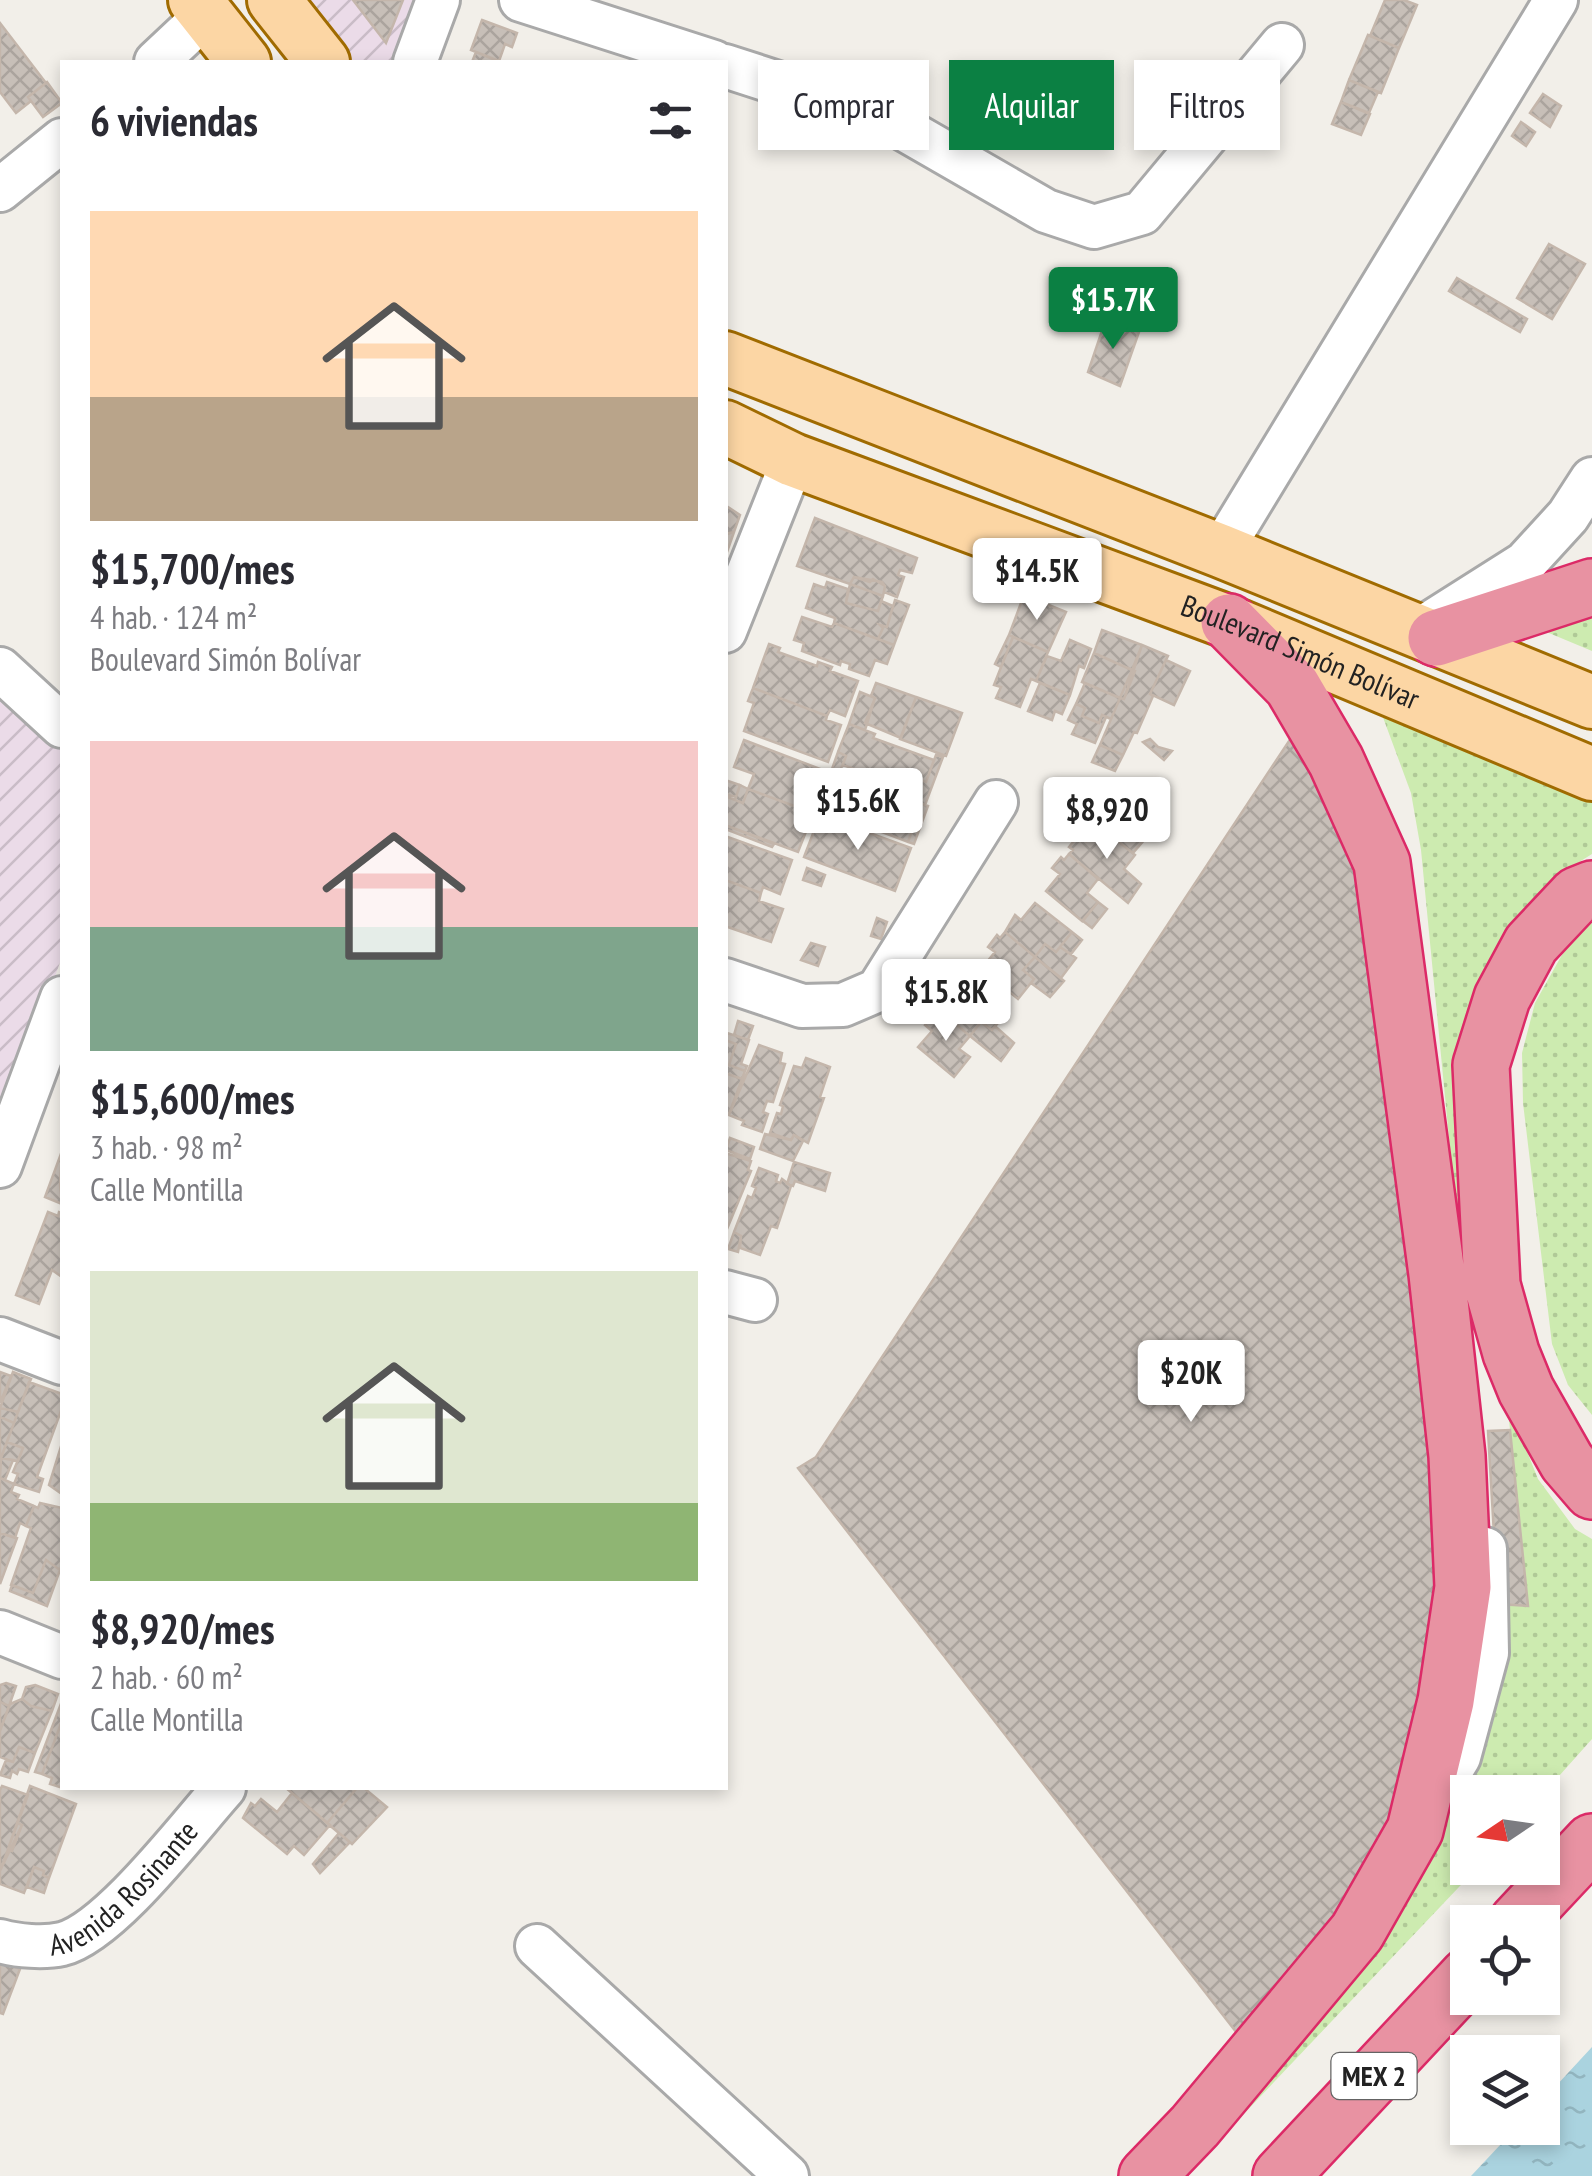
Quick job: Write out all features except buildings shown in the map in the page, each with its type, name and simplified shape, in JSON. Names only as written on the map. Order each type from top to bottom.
[{"type":"highway","points":[[1428,634],[1592,586]]},
{"type":"highway","points":[[1148,2176],[1196,2126],[1357,1932],[1414,1830],[1446,1701],[1463,1587],[1458,1456],[1382,863],[1336,761],[1292,686],[1229,622]]},
{"type":"highway","points":[[1592,889],[1578,895],[1531,944],[1502,998],[1481,1065],[1492,1285],[1526,1390],[1567,1462],[1592,1490]]},
{"type":"highway","points":[[1533,1905],[1592,1842]]},
{"type":"highway","name":"MEX 2","points":[[1281,2176],[1450,1995]]},
{"type":"main road","points":[[274,0],[321,60]]},
{"type":"main road","points":[[201,8],[242,60]]},
{"type":"main road","points":[[728,359],[1220,550],[1592,702]]},
{"type":"main road","name":"Boulevard Simón Bolívar","points":[[728,428],[793,460],[1229,622],[1592,774]]},
{"type":"street","points":[[416,60],[438,0]]},
{"type":"street","points":[[521,0],[708,60]]},
{"type":"street","points":[[1220,550],[1556,0]]},
{"type":"street","points":[[158,60],[201,8]]},
{"type":"street","points":[[728,67],[882,117],[1046,211],[1094,226],[1142,213],[1282,45]]},
{"type":"street","points":[[0,190],[60,142]]},
{"type":"street","points":[[728,623],[793,460]]},
{"type":"street","points":[[1428,634],[1525,563],[1568,516],[1592,479]]},
{"type":"street","points":[[0,669],[60,724]]},
{"type":"street","points":[[728,981],[802,1006],[842,1005],[878,990],[996,802]]},
{"type":"street","points":[[0,1166],[50,1066],[60,1009]]},
{"type":"street","points":[[0,1339],[60,1361]]},
{"type":"street","points":[[1511,1352],[1522,1404],[1537,1441],[1568,1498],[1592,1521]]},
{"type":"street","points":[[0,1632],[60,1656]]},
{"type":"street","name":"Avenida Rosinante","points":[[0,1940],[14,1945],[63,1944],[112,1914],[222,1790]]},
{"type":"street","points":[[537,1946],[787,2176]]},
{"type":"shaded area","points":[[283,0],[448,0],[425,60],[328,60]]},
{"type":"shaded area","points":[[0,660],[60,707],[60,963],[0,1129]]},
{"type":"green space","points":[[1592,599],[1592,651],[1525,623]]},
{"type":"green space","points":[[1381,712],[1592,794],[1592,854],[1543,891],[1503,937],[1480,980],[1467,1033],[1512,1414],[1538,1479],[1575,1529],[1592,1539],[1592,1739],[1560,1775],[1450,1775],[1450,1885],[1461,1885],[1185,2176],[1167,2176],[1499,1661],[1508,1606],[1528,1605],[1509,1420],[1501,1405],[1462,1271],[1421,850],[1411,793]]},
{"type":"green space","points":[[1592,921],[1592,1415],[1568,1385],[1552,1344],[1523,1103],[1522,1053],[1535,1003],[1563,953]]},
{"type":"water","points":[[1592,2047],[1592,2176],[1471,2176],[1500,2145],[1560,2145],[1560,2082]]}]
